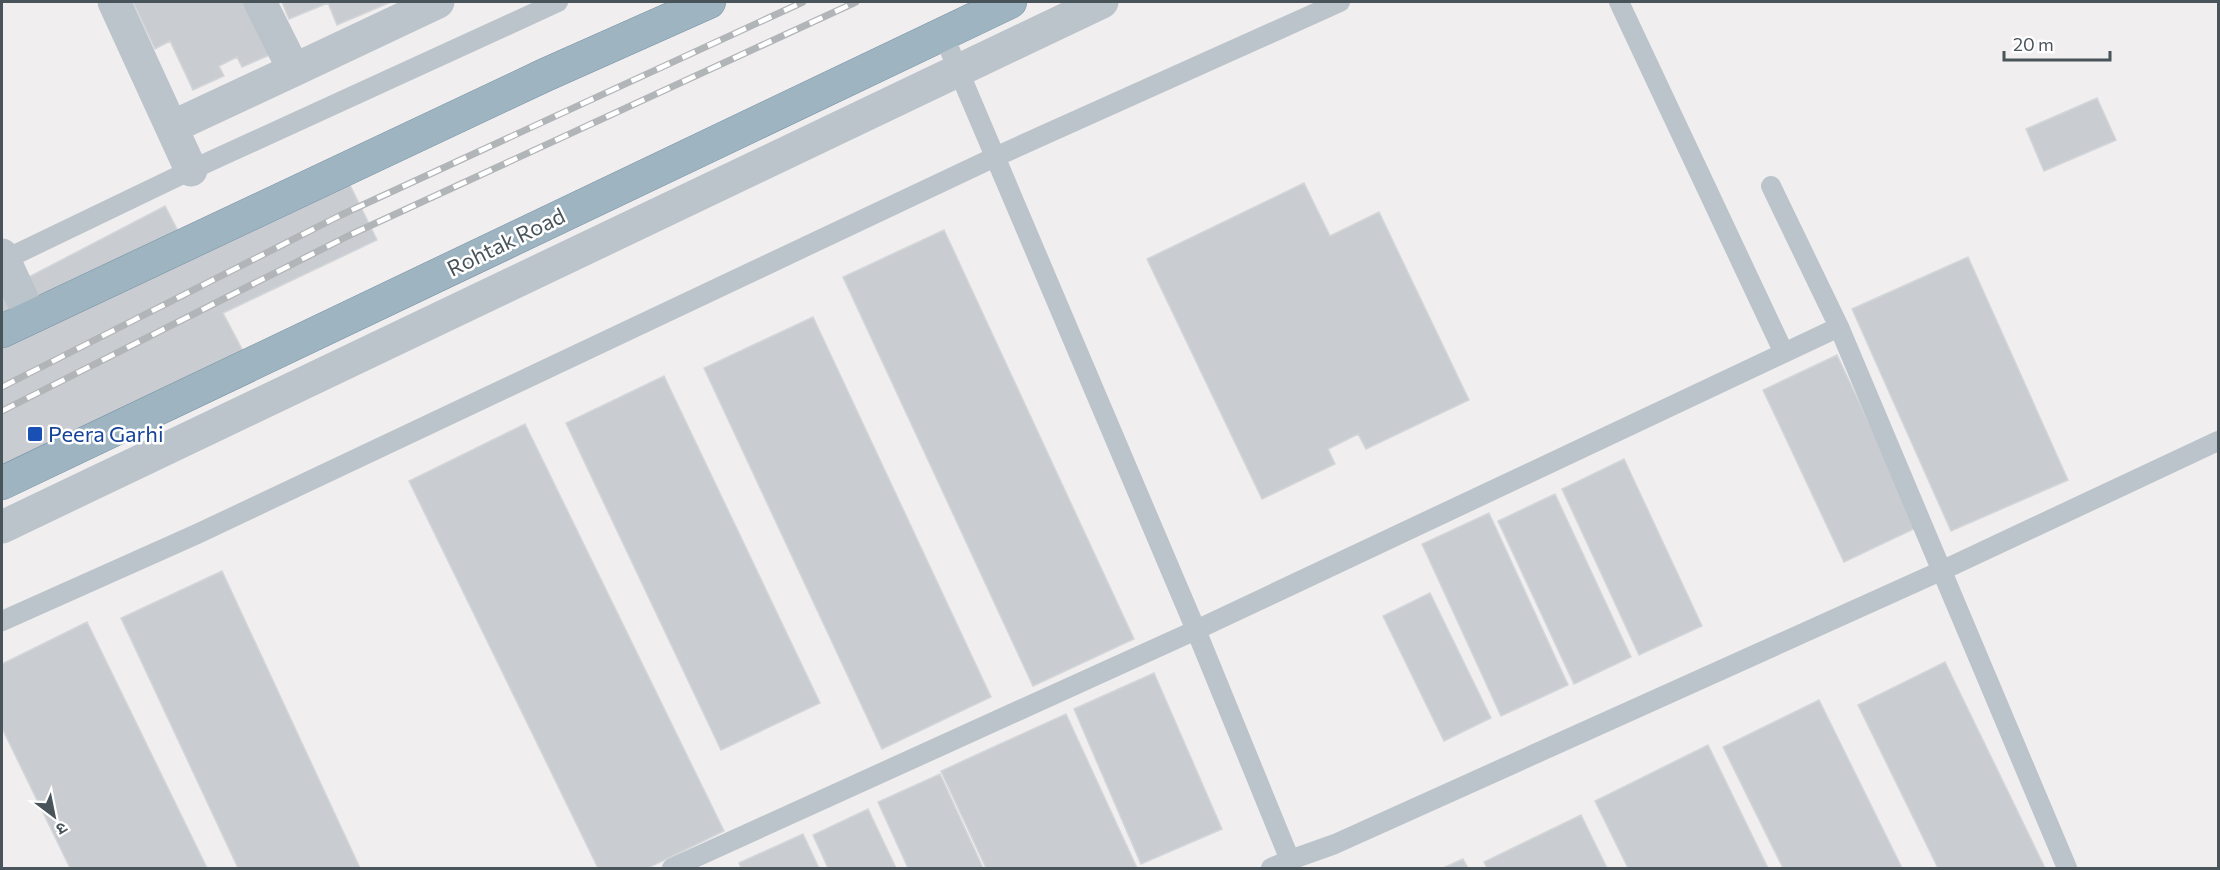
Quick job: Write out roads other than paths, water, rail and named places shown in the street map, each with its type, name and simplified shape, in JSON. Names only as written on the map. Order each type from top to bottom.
[{"type":"highway","points":[[2,331],[545,75],[709,2]]},
{"type":"highway","name":"Rohtak Road","points":[[2,483],[1010,2]]},
{"type":"street","points":[[114,2],[191,170]]},
{"type":"street","points":[[260,2],[294,70]]},
{"type":"street","points":[[172,127],[438,2]]},
{"type":"street","points":[[2,527],[1102,2]]},
{"type":"street","points":[[2,259],[30,316]]},
{"type":"lane","points":[[2,259],[558,2]]},
{"type":"lane","points":[[2,621],[196,534],[995,157],[1340,2]]},
{"type":"lane","points":[[1619,2],[1784,353]]},
{"type":"lane","points":[[943,34],[1196,630],[1290,860]]},
{"type":"lane","points":[[1771,186],[1839,327],[2067,868]]},
{"type":"lane","points":[[672,868],[1196,630],[1839,327]]},
{"type":"lane","points":[[1271,868],[1335,844],[1943,570],[2218,441]]},
{"type":"railway","points":[[2,387],[341,215],[803,2]]},
{"type":"railway","points":[[2,411],[350,235],[856,2]]},
{"type":"place","name":"Peera Garhi","points":[[35,434]]}]
